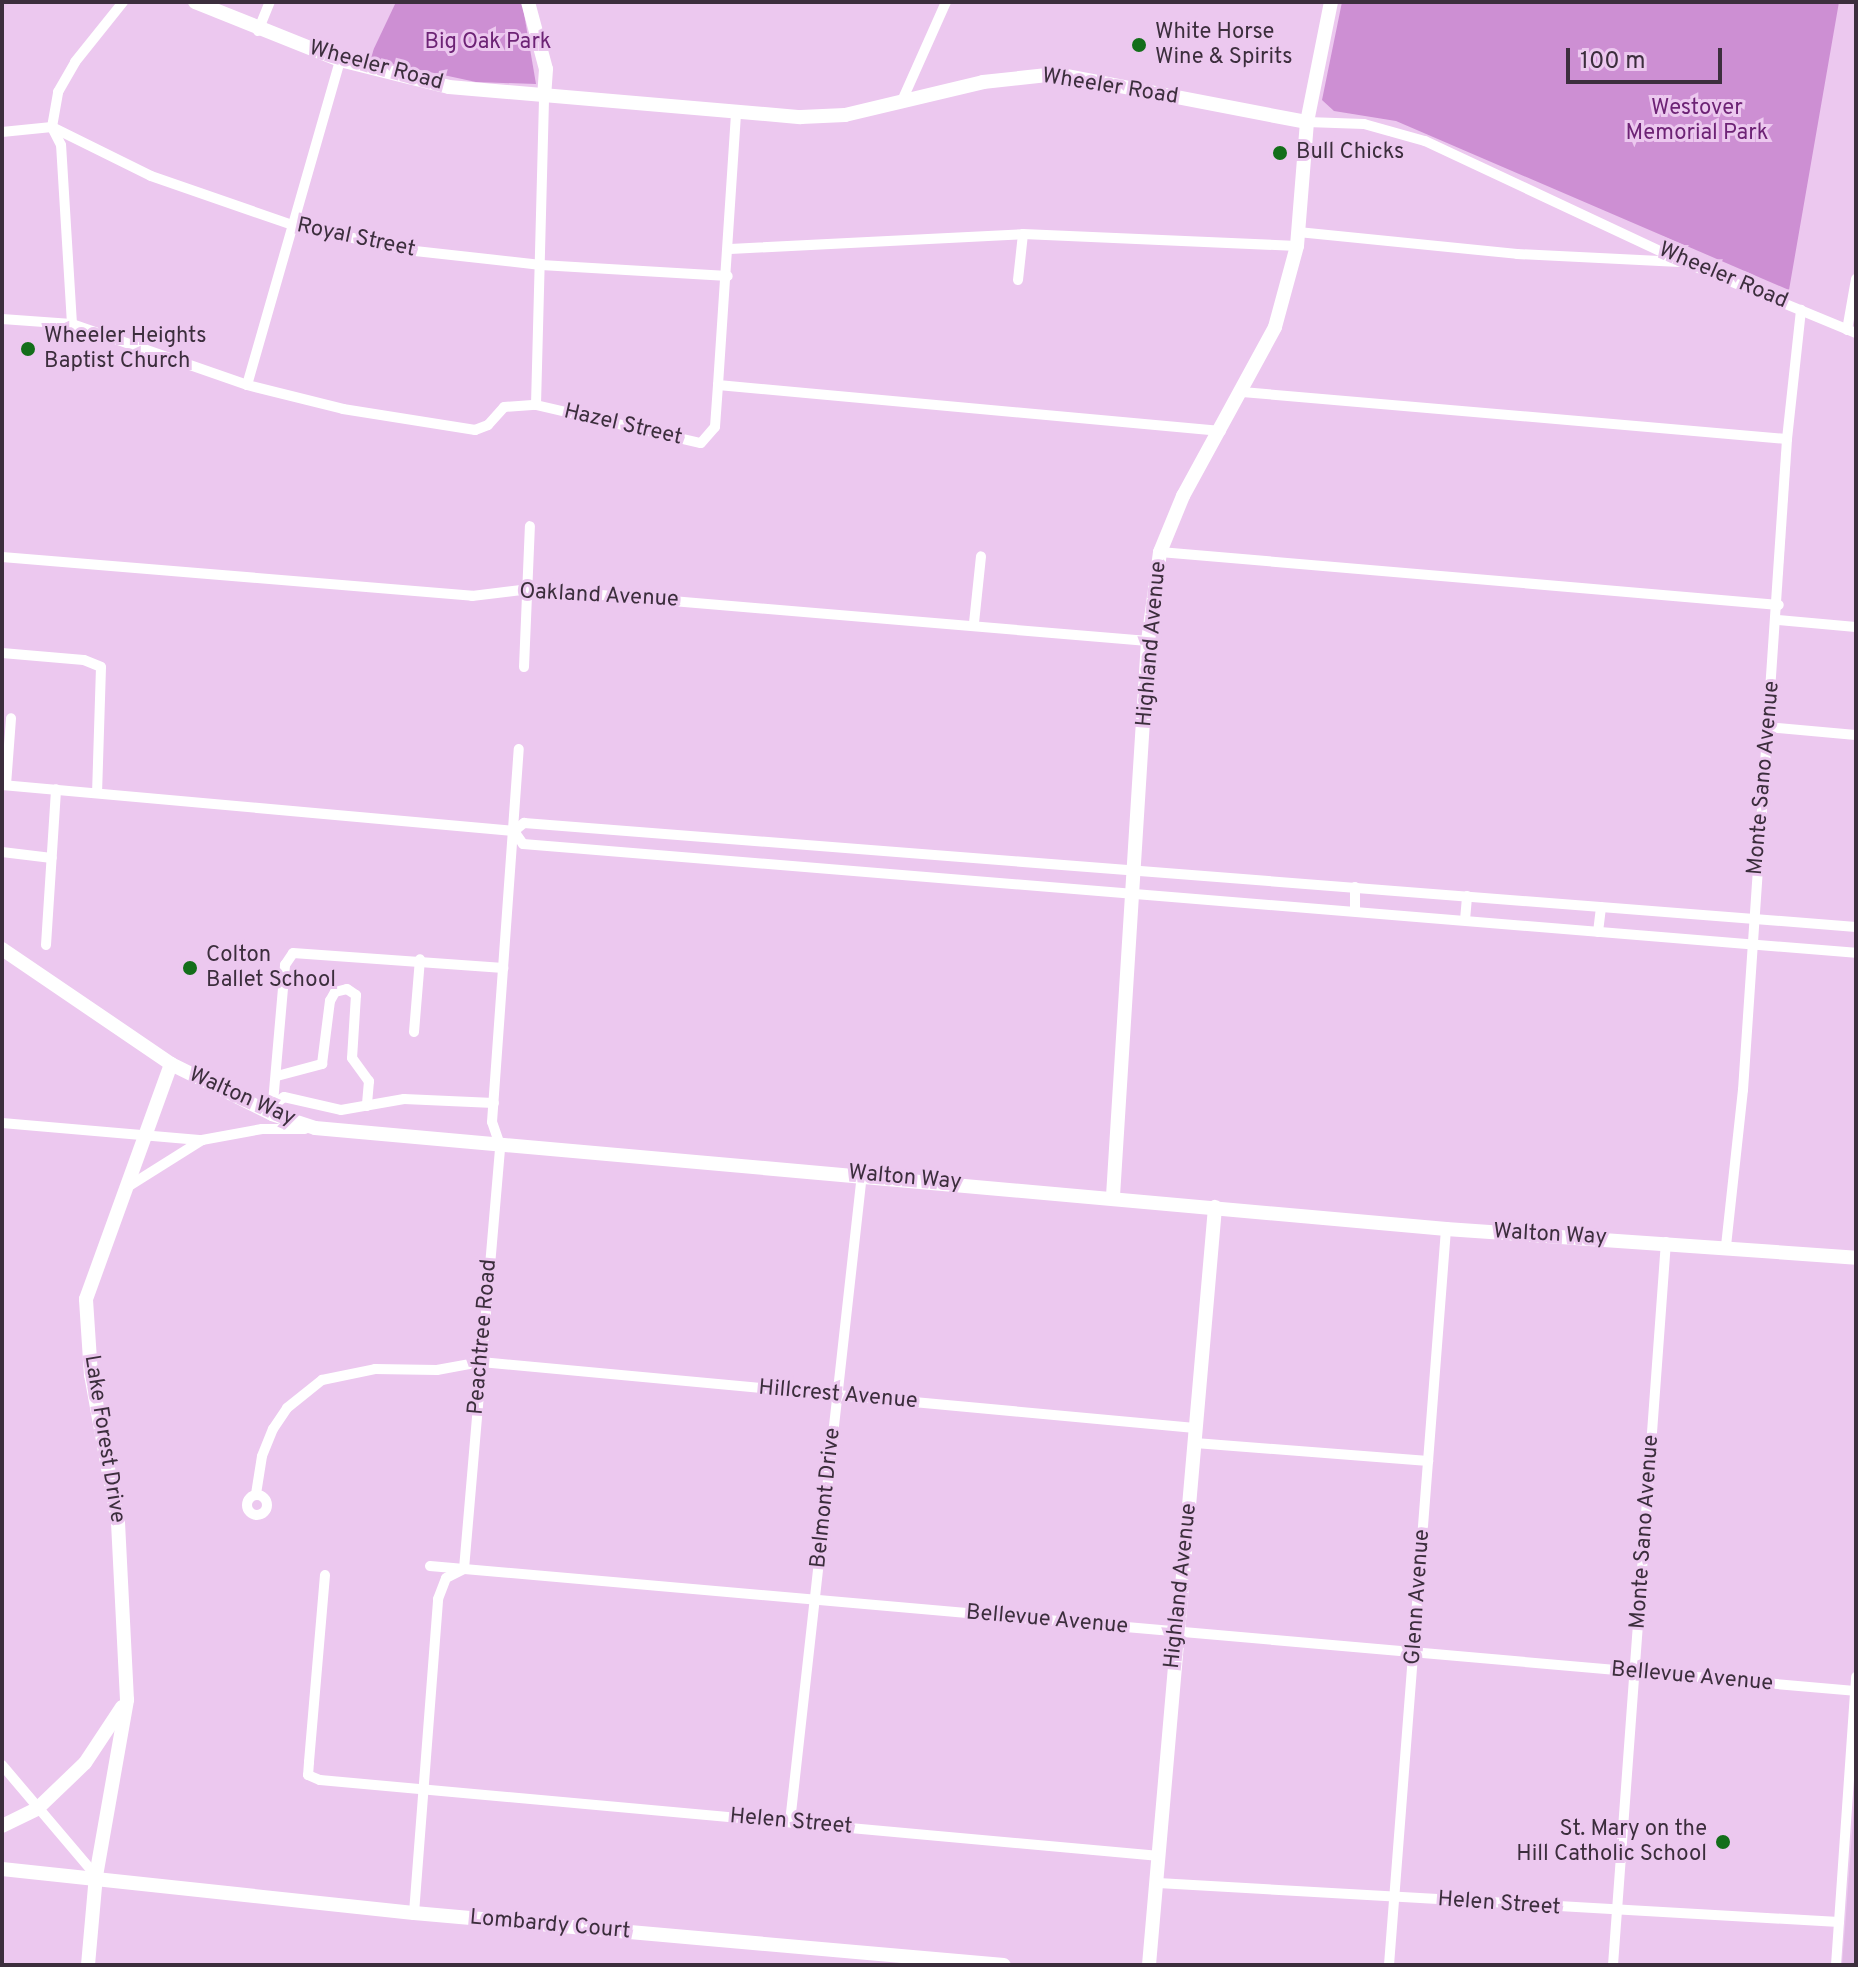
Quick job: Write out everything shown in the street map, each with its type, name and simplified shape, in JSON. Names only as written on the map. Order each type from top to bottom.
[{"type":"main road","name":"Wheeler Road","points":[[195,2],[258,31],[340,60],[449,87],[736,114],[845,115],[983,82],[1057,74],[1307,122]]},
{"type":"main road","points":[[528,2],[546,69],[544,95]]},
{"type":"main road","name":"Highland Avenue","points":[[1113,1196],[1137,870],[1148,641],[1160,552],[1183,496],[1275,327],[1298,239],[1307,122],[1331,2]]},
{"type":"main road","name":"Walton Way","points":[[3,953],[171,1064],[315,1128],[1113,1196],[1446,1229],[1726,1246],[1856,1258]]},
{"type":"main road","name":"Lake Forest Drive","points":[[88,1965],[96,1876],[127,1700],[118,1523],[91,1375],[86,1299],[171,1064]]},
{"type":"main road","name":"Highland Avenue","points":[[1149,1965],[1158,1883],[1175,1632],[1215,1207]]},
{"type":"main road","points":[[2,1826],[37,1809],[85,1763],[127,1700]]},
{"type":"main road","points":[[2,1869],[96,1876]]},
{"type":"main road","name":"Lombardy Court","points":[[96,1876],[414,1913],[1004,1965]]},
{"type":"street","points":[[72,324],[61,145],[52,127],[58,92],[75,62],[123,2]]},
{"type":"street","points":[[258,31],[270,2]]},
{"type":"street","points":[[901,103],[946,2]]},
{"type":"street","points":[[247,385],[290,224],[340,60]]},
{"type":"street","points":[[536,405],[544,95]]},
{"type":"street","points":[[736,114],[730,249],[718,385],[1221,431]]},
{"type":"street","name":"Wheeler Road","points":[[1307,122],[1364,124],[1425,141],[1686,263],[1852,332]]},
{"type":"street","points":[[2,132],[52,127]]},
{"type":"street","name":"Royal Street","points":[[52,127],[151,176],[290,224],[406,250],[541,265],[728,276]]},
{"type":"street","points":[[730,249],[1023,234],[1298,239],[1686,263]]},
{"type":"street","points":[[1018,280],[1023,234]]},
{"type":"street","points":[[1852,332],[1856,279]]},
{"type":"street","name":"Monte Sano Avenue","points":[[1726,1246],[1743,1090],[1767,727],[1778,620],[1787,439],[1801,310]]},
{"type":"street","name":"Hazel Street","points":[[2,319],[72,324],[247,385],[343,409],[475,430],[488,425],[504,407],[536,405],[701,443],[715,427],[718,385]]},
{"type":"street","points":[[1242,392],[1787,439]]},
{"type":"street","points":[[524,667],[530,589],[530,526]]},
{"type":"street","points":[[1160,552],[1779,605]]},
{"type":"street","points":[[974,623],[981,556]]},
{"type":"street","name":"Oakland Avenue","points":[[2,557],[472,596],[530,589],[974,623],[1148,641]]},
{"type":"street","points":[[1778,620],[1856,627]]},
{"type":"street","points":[[2,653],[84,660],[101,667],[97,793]]},
{"type":"street","points":[[11,718],[4,785],[514,831],[524,823],[1856,927]]},
{"type":"street","points":[[1767,727],[1856,735]]},
{"type":"street","name":"Peachtree Road","points":[[464,1569],[500,1145],[492,1122],[519,749]]},
{"type":"street","points":[[46,945],[56,789]]},
{"type":"street","points":[[514,831],[523,844],[1856,953]]},
{"type":"street","points":[[657,855],[659,834]]},
{"type":"street","points":[[2,852],[52,858]]},
{"type":"street","points":[[897,873],[899,853]]},
{"type":"street","points":[[1355,887],[1355,911]]},
{"type":"street","points":[[1465,920],[1467,896]]},
{"type":"street","points":[[1598,932],[1601,907]]},
{"type":"street","points":[[274,1109],[285,965],[293,953],[420,959],[503,968]]},
{"type":"street","points":[[414,1032],[420,959]]},
{"type":"street","points":[[277,1076],[322,1064],[330,1001],[335,992],[347,989],[356,995],[352,1058],[369,1081],[367,1106]]},
{"type":"street","points":[[274,1109],[284,1097],[341,1110],[404,1099],[494,1103]]},
{"type":"street","points":[[2,1123],[202,1140],[315,1128]]},
{"type":"street","points":[[129,1186],[202,1140]]},
{"type":"street","name":"Belmont Drive","points":[[790,1822],[862,1174]]},
{"type":"street","name":"Glenn Avenue","points":[[1389,1965],[1446,1229]]},
{"type":"street","name":"Monte Sano Avenue","points":[[1613,1965],[1666,1242]]},
{"type":"street","name":"Hillcrest Avenue","points":[[256,1494],[262,1456],[273,1429],[287,1408],[322,1380],[359,1371],[437,1370],[481,1362],[838,1395],[1428,1461]]},
{"type":"street","name":"Bellevue Avenue","points":[[430,1566],[1855,1691]]},
{"type":"street","points":[[414,1913],[438,1599],[446,1578],[464,1569]]},
{"type":"street","name":"Helen Street","points":[[325,1575],[308,1775],[1160,1856]]},
{"type":"street","points":[[1836,1965],[1856,1677]]},
{"type":"street","points":[[2,1765],[96,1876]]},
{"type":"street","name":"Helen Street","points":[[1158,1883],[1616,1912],[1839,1922]]},
{"type":"shaded area","points":[[1856,1779],[1856,1965],[1842,1965],[1845,1927]]},
{"type":"green space","name":"Big Oak Park","points":[[396,2],[522,2],[536,84],[476,82],[369,59]]},
{"type":"green space","name":"Westover Memorial Park","points":[[1342,2],[1839,2],[1789,290],[1396,121],[1334,111],[1322,100]]},
{"type":"place","name":"White Horse Wine & Spirits","points":[[1139,45]]},
{"type":"place","name":"Bull Chicks","points":[[1280,153]]},
{"type":"place","name":"Wheeler Heights Baptist Church","points":[[28,349]]},
{"type":"place","name":"Colton Ballet School","points":[[190,968]]},
{"type":"place","name":"St. Mary on the Hill Catholic School","points":[[1723,1842]]}]
